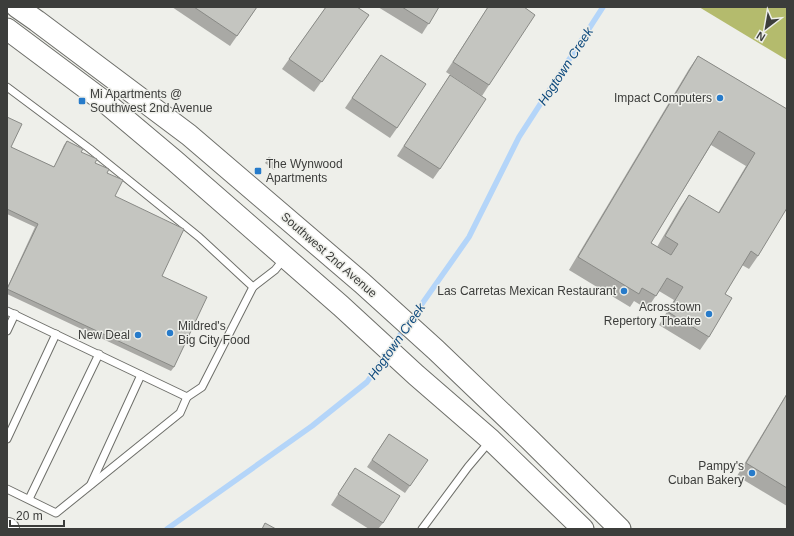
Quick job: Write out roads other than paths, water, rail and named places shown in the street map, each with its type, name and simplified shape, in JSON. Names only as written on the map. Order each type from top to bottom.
[{"type":"main road","name":"Southwest 2nd Avenue","points":[[16,7],[37,21],[189,135],[362,283],[436,350],[620,529]]},
{"type":"main road","points":[[7,30],[106,103],[175,161],[491,440],[583,529]]},
{"type":"main road","points":[[285,257],[303,233]]},
{"type":"lane","points":[[7,87],[90,149],[199,237],[253,287]]},
{"type":"lane","points":[[7,489],[56,513],[180,413],[187,397],[202,387],[253,287],[275,270],[285,257]]},
{"type":"lane","points":[[7,311],[187,397]]},
{"type":"lane","points":[[7,331],[15,314]]},
{"type":"lane","points":[[7,439],[56,334]]},
{"type":"lane","points":[[29,500],[98,354]]},
{"type":"lane","points":[[90,486],[141,375]]},
{"type":"lane","points":[[422,529],[468,467],[491,440]]},
{"type":"waterway","name":"Hogtown Creek","points":[[167,529],[312,426],[367,382],[469,237],[519,137],[603,7]]},
{"type":"place","name":"Impact Computers","points":[[720,98]]},
{"type":"place","name":"Mi Apartments @ Southwest 2nd Avenue","points":[[82,101]]},
{"type":"place","name":"The Wynwood Apartments","points":[[258,171]]},
{"type":"place","name":"Las Carretas Mexican Restaurant","points":[[624,291]]},
{"type":"place","name":"Acrosstown Repertory Theatre","points":[[709,314]]},
{"type":"place","name":"Mildred's Big City Food","points":[[170,333]]},
{"type":"place","name":"New Deal","points":[[138,335]]},
{"type":"place","name":"Pampy's Cuban Bakery","points":[[752,473]]}]
